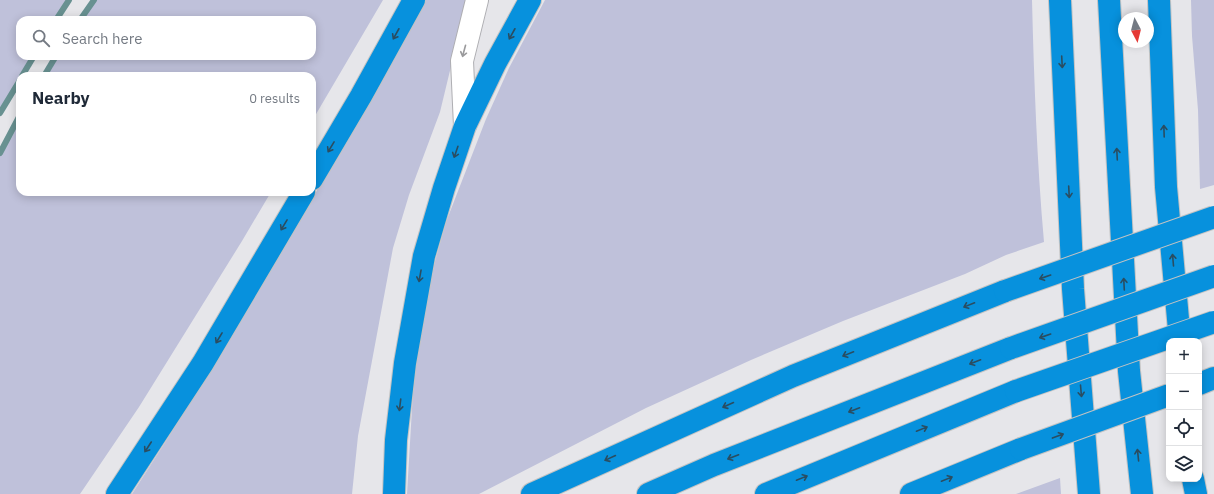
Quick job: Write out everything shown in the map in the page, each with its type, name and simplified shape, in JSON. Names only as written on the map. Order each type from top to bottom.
[{"type":"highway","points":[[316,172],[362,96],[414,0]]},
{"type":"highway","points":[[394,494],[396,440],[405,363],[424,256],[444,188],[465,126],[495,64],[530,0]]},
{"type":"highway","points":[[1060,0],[1073,289],[1090,494]]},
{"type":"highway","points":[[1109,0],[1129,371],[1142,494]]},
{"type":"highway","points":[[1159,0],[1166,186],[1180,338]]},
{"type":"highway","points":[[117,494],[203,363],[302,196]]},
{"type":"highway","points":[[532,494],[793,376],[1005,291],[1214,217]]},
{"type":"highway","points":[[648,494],[714,465],[1011,348],[1214,276]]},
{"type":"highway","points":[[766,494],[1016,391],[1214,322]]},
{"type":"highway","points":[[1202,383],[1214,378]]},
{"type":"highway","points":[[911,494],[1021,449],[1166,396]]},
{"type":"highway","points":[[1193,482],[1194,494]]},
{"type":"lane","points":[[465,126],[462,60],[478,0]]},
{"type":"shaded area","points":[[0,0],[69,0],[59,16],[16,16],[16,60],[32,60],[24,72],[16,72],[16,87],[0,113]]},
{"type":"shaded area","points":[[93,0],[383,0],[316,114],[316,72],[46,72],[54,60],[316,60],[316,16],[82,16]]},
{"type":"shaded area","points":[[426,0],[467,0],[440,112],[409,195],[393,248],[358,436],[352,494],[132,494],[209,372],[314,196],[316,196],[316,192]]},
{"type":"shaded area","points":[[545,0],[1032,0],[1039,182],[1044,242],[1006,255],[965,274],[843,321],[751,360],[646,408],[479,494],[407,494],[415,357],[429,283],[446,222],[486,119],[509,68]]},
{"type":"shaded area","points":[[1191,0],[1214,0],[1214,185],[1200,189],[1198,110],[1192,36]]},
{"type":"shaded area","points":[[16,123],[16,196],[269,196],[139,407],[80,494],[0,494],[0,153]]},
{"type":"shaded area","points":[[1060,478],[1061,494],[1016,494]]},
{"type":"waterway","points":[[59,16],[69,0]]},
{"type":"waterway","points":[[83,16],[94,0]]},
{"type":"waterway","points":[[24,72],[32,60]]},
{"type":"waterway","points":[[46,72],[54,60]]},
{"type":"waterway","points":[[0,113],[16,87]]},
{"type":"waterway","points":[[0,153],[16,123]]}]
